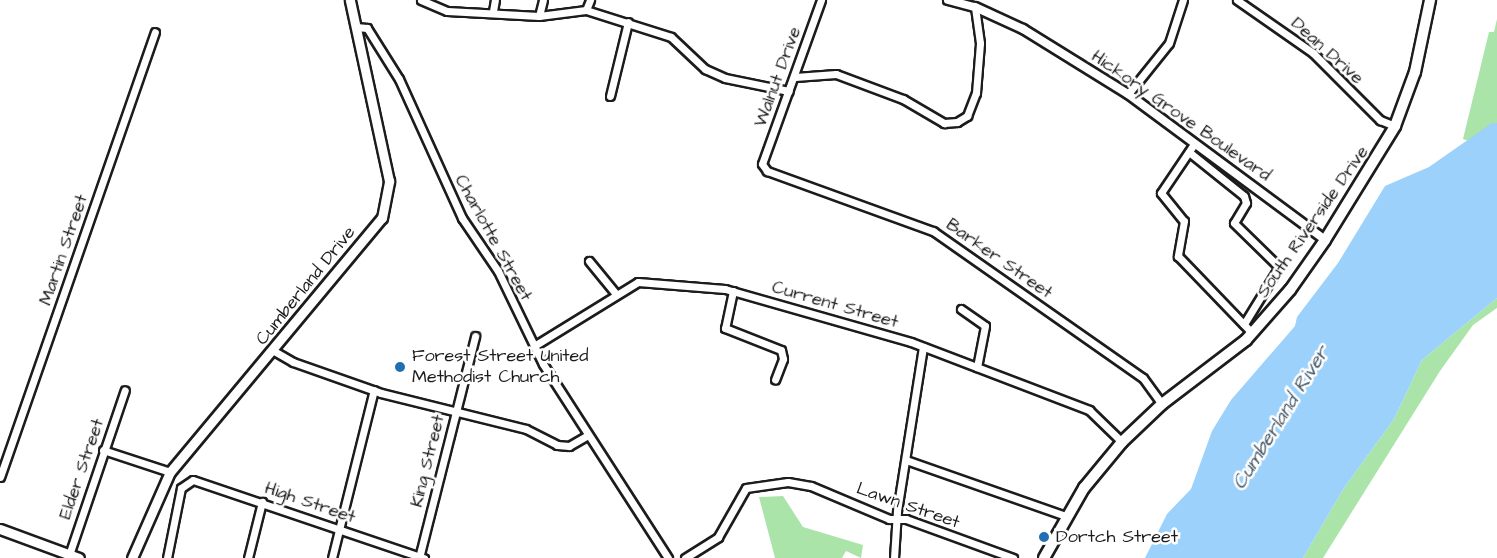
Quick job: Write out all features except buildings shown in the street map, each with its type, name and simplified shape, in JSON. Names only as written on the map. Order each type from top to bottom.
[{"type":"highway","name":"South Riverside Drive","points":[[1044,558],[1083,488],[1122,442],[1290,290],[1325,240],[1395,126],[1415,72],[1430,0]]},
{"type":"main road","name":"Cumberland Drive","points":[[132,558],[170,472],[274,351],[382,219],[389,182],[350,0]]},
{"type":"main road","points":[[0,529],[72,557]]},
{"type":"street","points":[[421,0],[447,11],[539,16],[586,10],[671,37],[705,69],[725,78],[789,90]]},
{"type":"street","points":[[493,12],[495,0]]},
{"type":"street","points":[[539,16],[543,0]]},
{"type":"street","points":[[586,10],[590,0]]},
{"type":"street","name":"Walnut Drive","points":[[762,164],[821,0]]},
{"type":"street","name":"Hickory Grove Boulevard","points":[[948,0],[975,7],[1023,29],[1128,94],[1325,240]]},
{"type":"street","points":[[1128,94],[1169,43],[1183,0]]},
{"type":"street","name":"Dean Drive","points":[[1237,0],[1313,53],[1380,120],[1395,126]]},
{"type":"street","points":[[795,77],[836,74],[903,99],[944,123],[957,122],[967,116],[976,93],[980,43],[975,7]]},
{"type":"street","points":[[610,96],[628,22]]},
{"type":"street","name":"Charlotte Street","points":[[356,27],[367,28],[413,103],[446,186],[488,258],[534,346],[588,435],[668,558]]},
{"type":"street","name":"Martin Street","points":[[0,477],[155,32]]},
{"type":"street","points":[[1190,152],[1244,196],[1246,203],[1234,223],[1277,262],[1279,267],[1259,300],[1248,329],[1178,256],[1184,221],[1161,193],[1194,144]]},
{"type":"street","name":"Barker Street","points":[[762,164],[767,171],[933,231],[1143,378],[1162,404]]},
{"type":"street","points":[[589,261],[616,294]]},
{"type":"street","name":"Current Street","points":[[534,346],[616,294],[642,281],[733,291],[923,347],[1089,410],[1122,442]]},
{"type":"street","points":[[733,291],[725,328],[781,350],[783,359],[775,380]]},
{"type":"street","points":[[961,309],[985,326],[977,367]]},
{"type":"street","name":"King Street","points":[[421,558],[475,336]]},
{"type":"street","points":[[894,558],[923,347]]},
{"type":"street","points":[[274,351],[293,362],[374,390],[526,429],[564,447],[588,435]]},
{"type":"street","name":"Elder Street","points":[[72,557],[103,450],[125,390]]},
{"type":"street","points":[[332,558],[374,390]]},
{"type":"street","points":[[103,450],[170,472]]},
{"type":"street","points":[[906,460],[1066,516]]},
{"type":"street","name":"High Street","points":[[167,558],[185,482],[198,481],[421,558]]},
{"type":"street","name":"Lawn Street","points":[[685,558],[718,537],[739,495],[753,486],[804,484],[1013,558]]},
{"type":"street","points":[[248,558],[262,502]]},
{"type":"green space","points":[[1497,19],[1497,123],[1469,141],[1463,139],[1489,32],[1494,32]]},
{"type":"green space","points":[[1497,298],[1497,308],[1473,325],[1440,371],[1323,558],[1303,558],[1344,488],[1394,419],[1422,360]]},
{"type":"green space","points":[[783,496],[803,527],[863,545],[861,558],[846,551],[842,558],[775,558],[759,497]]},
{"type":"water","name":"Cumberland River","points":[[1492,123],[1497,123],[1497,298],[1422,360],[1394,419],[1344,488],[1303,558],[1145,558],[1167,514],[1191,489],[1212,431],[1231,400],[1295,326],[1297,317],[1338,263],[1385,186],[1429,167]]},
{"type":"place","name":"Forest Street United Methodist Church","points":[[400,367]]},
{"type":"place","name":"Dortch Street","points":[[1044,537]]}]
